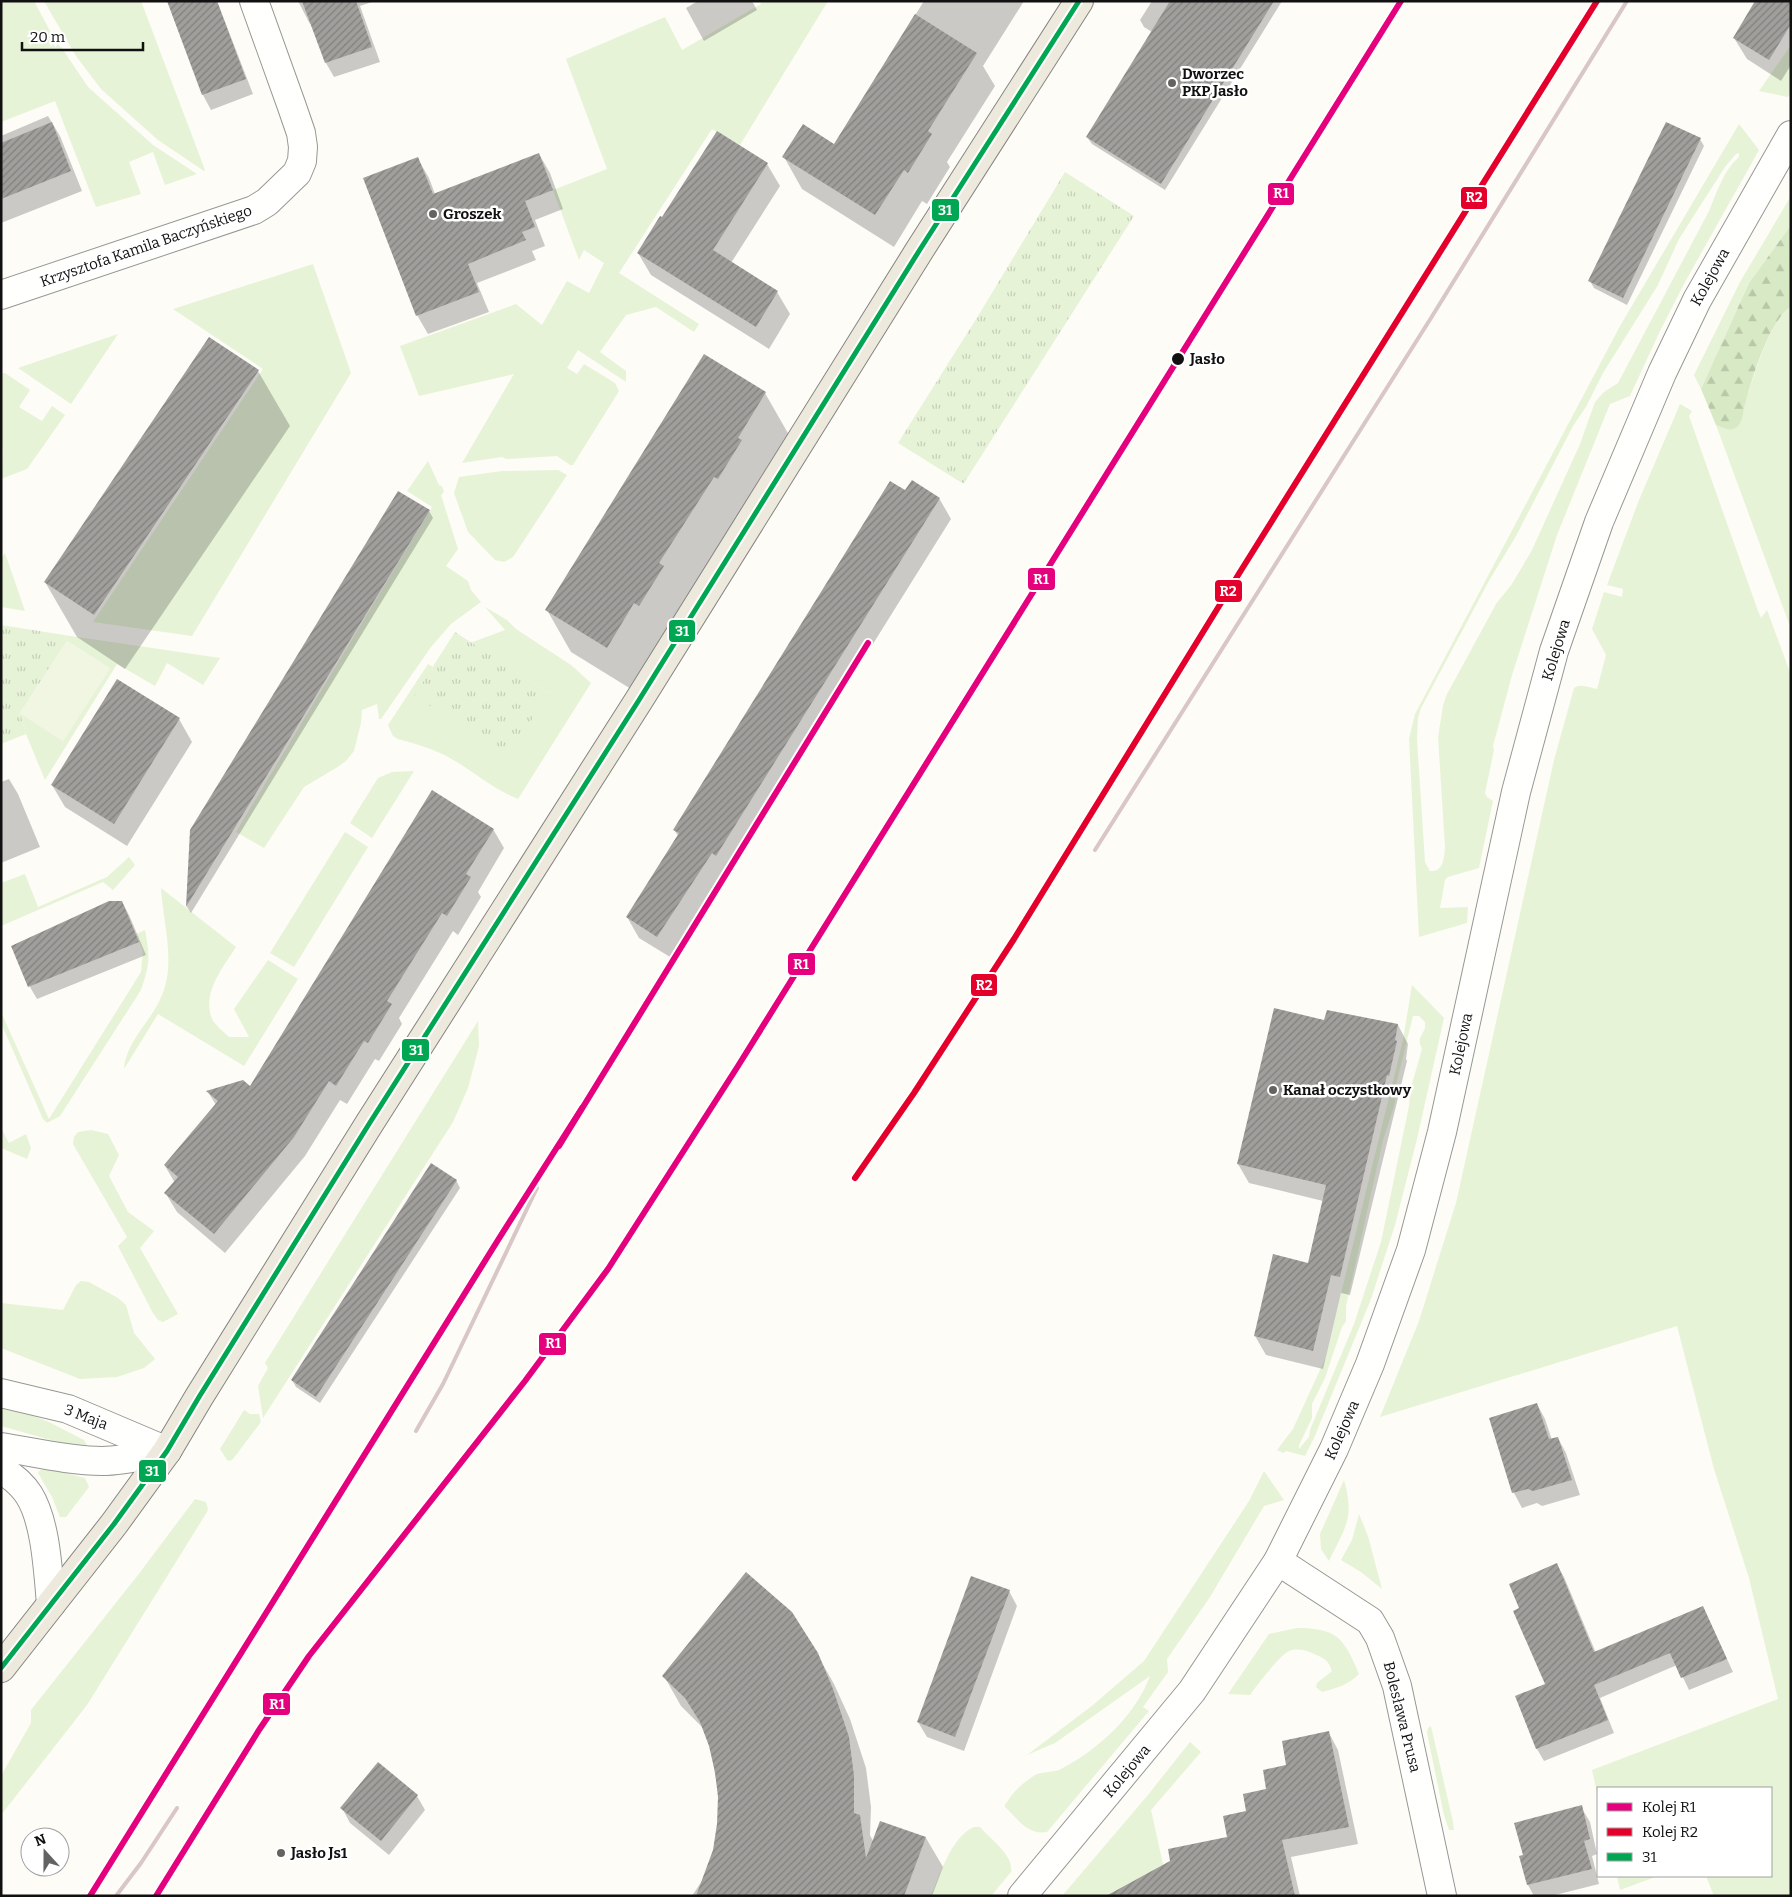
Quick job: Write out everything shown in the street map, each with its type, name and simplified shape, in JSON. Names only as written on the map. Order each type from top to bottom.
[{"type":"main road","points":[[1,1668],[114,1524],[167,1451],[374,1116],[639,700],[924,242],[1079,1]]},
{"type":"street","name":"Krzysztofa Kamila Baczyńskiego","points":[[1,294],[254,210],[268,202],[288,183],[297,172],[302,161],[303,147],[300,133],[254,1]]},
{"type":"street","name":"Kolejowa","points":[[1022,1896],[1183,1703],[1278,1561],[1315,1489],[1348,1415],[1370,1364],[1411,1250],[1442,1132],[1516,792],[1554,651],[1599,522],[1662,373],[1697,300],[1791,135]]},
{"type":"street","name":"3 Maja","points":[[1,1393],[68,1409],[167,1451]]},
{"type":"street","points":[[1,1447],[101,1461],[167,1451]]},
{"type":"street","points":[[1,1469],[21,1485],[35,1507],[46,1552],[51,1604]]},
{"type":"street","name":"Bolesława Prusa","points":[[1278,1561],[1363,1615],[1376,1629],[1398,1686],[1442,1896]]},
{"type":"green space","points":[[1,1],[34,1],[49,29],[88,87],[153,145],[197,174],[165,185],[153,152],[129,162],[141,194],[96,207],[55,101],[1,122]]},
{"type":"green space","points":[[44,1],[141,1],[204,171],[158,140],[101,89],[76,56]]},
{"type":"green space","points":[[760,1],[828,1],[740,145],[712,129],[619,273],[699,324],[694,332],[656,307],[626,315],[600,352],[626,371],[626,382],[578,350],[567,368],[577,374],[584,364],[615,383],[619,391],[573,465],[557,456],[506,459],[502,457],[462,463],[514,374],[419,396],[400,346],[516,304],[542,325],[567,281],[589,293],[604,263],[584,250],[579,260],[553,190],[607,169],[566,59],[665,17],[682,50],[761,4]]},
{"type":"green space","points":[[1791,45],[1791,92],[1788,97],[1759,91]]},
{"type":"green space","points":[[1739,124],[1759,150],[1685,282],[1630,396],[1610,404],[1557,535],[1512,675],[1493,746],[1494,750],[1485,793],[1493,801],[1479,868],[1448,877],[1445,880],[1440,908],[1468,907],[1467,923],[1419,937],[1409,739],[1415,714],[1620,326]],"holes":[[[1739,153],[1739,157],[1725,175],[1709,211],[1618,383],[1604,392],[1595,402],[1580,444],[1532,550],[1512,584],[1496,604],[1446,696],[1438,737],[1445,851],[1441,867],[1435,871],[1430,871],[1425,862],[1417,739],[1418,718],[1421,708],[1490,579],[1516,536],[1573,426],[1586,407],[1603,373],[1658,285],[1679,239],[1725,167]]]},
{"type":"green space","points":[[1065,172],[1134,216],[964,483],[962,483],[898,443]]},
{"type":"green space","points":[[1791,196],[1791,225],[1749,283],[1701,389],[1694,375],[1740,282]]},
{"type":"green space","points":[[1791,225],[1791,307],[1783,314],[1769,336],[1753,378],[1740,424],[1730,430],[1716,425],[1701,389],[1749,283]]},
{"type":"green space","points":[[313,264],[351,373],[192,636],[93,622],[263,369],[173,309]]},
{"type":"green space","points":[[1791,307],[1791,629],[1716,425],[1725,429],[1743,414],[1752,380],[1769,337],[1783,314]]},
{"type":"green space","points":[[118,334],[71,404],[18,368]]},
{"type":"green space","points":[[5,373],[30,390],[19,407],[42,421],[52,406],[65,415],[27,469],[1,479],[3,450],[1,449],[1,374]]},
{"type":"green space","points":[[1680,404],[1692,411],[1689,416],[1758,611],[1761,618],[1767,610],[1791,675],[1791,1896],[1714,1896],[1706,1877],[1772,1877],[1772,1787],[1597,1787],[1597,1792],[1592,1770],[1778,1699],[1749,1578],[1714,1469],[1677,1326],[1380,1417],[1419,1321],[1456,1203],[1554,760],[1574,688],[1583,686],[1597,689],[1606,655],[1592,629],[1604,592],[1622,597],[1623,589],[1607,585],[1639,500]]},
{"type":"green space","points":[[428,461],[439,485],[442,486],[444,492],[441,495],[458,549],[446,566],[468,581],[471,590],[481,602],[451,624],[431,647],[381,719],[379,719],[377,704],[362,710],[361,723],[354,751],[346,761],[304,787],[264,848],[236,832],[432,507],[407,491]]},
{"type":"green space","points":[[558,470],[567,475],[513,557],[504,562],[495,560],[468,532],[454,493],[459,477],[502,471]]},
{"type":"green space","points":[[5,553],[25,611],[1,607],[1,558]]},
{"type":"green space","points":[[485,607],[507,620],[516,629],[571,665],[591,683],[518,799],[444,755],[398,739],[393,736],[388,725],[428,664],[433,667],[415,696],[549,693],[470,643],[505,630]]},
{"type":"green space","points":[[1,625],[64,635],[67,641],[20,713],[26,734],[1,744]]},
{"type":"green space","points":[[455,632],[549,693],[508,756],[414,696]]},
{"type":"green space","points":[[64,635],[220,658],[203,685],[167,663],[155,686],[117,664],[45,780],[26,734],[20,713],[63,741],[109,668],[67,641]]},
{"type":"green space","points":[[67,641],[110,669],[63,741],[20,713]]},
{"type":"green space","points":[[414,771],[372,838],[350,823],[378,778],[392,772]]},
{"type":"green space","points":[[345,832],[368,847],[294,967],[270,953]]},
{"type":"green space","points":[[129,857],[135,865],[113,890],[103,882],[1,926],[1,883],[25,874],[38,907],[107,877]]},
{"type":"green space","points":[[161,888],[236,947],[216,979],[212,988],[209,1007],[212,1019],[216,1025],[229,1037],[249,1037],[234,1009],[268,960],[298,979],[244,1066],[158,1014],[124,1069],[130,1048],[158,1004],[166,982],[168,942]]},
{"type":"green space","points":[[145,930],[148,960],[141,990],[60,1116],[47,1123],[43,1119],[1,1023],[1,1012],[49,1119],[141,972],[143,951],[136,934]]},
{"type":"green space","points":[[1412,985],[1444,1018],[1417,1139],[1395,1225],[1371,1299],[1314,1438],[1305,1456],[1286,1451],[1283,1453],[1277,1450],[1293,1429],[1325,1359],[1403,1040]],"holes":[[[1413,1016],[1419,1016],[1425,1022],[1425,1028],[1420,1040],[1422,1049],[1410,1091],[1409,1106],[1381,1242],[1354,1324],[1310,1430],[1309,1437],[1299,1449],[1299,1445],[1312,1418],[1312,1404],[1325,1378],[1342,1327],[1346,1321],[1346,1306],[1383,1140],[1395,1103],[1396,1085]]]},
{"type":"green space","points":[[478,1021],[479,1046],[468,1088],[453,1122],[263,1418],[258,1386],[268,1368],[265,1363]]},
{"type":"green space","points":[[1,1128],[9,1143],[26,1134],[31,1148],[27,1159],[1,1148]]},
{"type":"green space","points":[[91,1130],[108,1134],[119,1155],[109,1176],[128,1212],[154,1231],[140,1248],[178,1314],[163,1322],[158,1320],[153,1313],[118,1246],[127,1237],[73,1144],[74,1137],[78,1132]]},
{"type":"green space","points":[[81,1281],[89,1282],[118,1298],[126,1305],[134,1333],[155,1359],[144,1368],[117,1377],[80,1379],[1,1348],[1,1303],[63,1310],[76,1285]]},
{"type":"green space","points":[[1,1408],[44,1420],[84,1440],[87,1445],[86,1447],[79,1448],[1,1426]]},
{"type":"green space","points":[[244,1410],[250,1414],[259,1414],[261,1422],[230,1461],[227,1460],[220,1449]]},
{"type":"green space","points":[[46,1468],[85,1478],[89,1487],[66,1517],[60,1517],[52,1497],[38,1473]]},
{"type":"green space","points":[[1264,1471],[1284,1500],[1264,1506],[1210,1597],[1167,1659],[1168,1672],[1143,1707],[1149,1711],[1047,1832],[1034,1831],[1024,1826],[1005,1807],[1011,1796],[1035,1775],[1061,1769],[1089,1752],[1102,1741],[1135,1705],[1150,1676],[1055,1743],[1027,1755],[1093,1705],[1144,1661],[1249,1501]]},
{"type":"green space","points":[[1344,1480],[1349,1504],[1347,1522],[1329,1561],[1321,1549],[1320,1534]]},
{"type":"green space","points":[[195,1499],[206,1502],[207,1512],[87,1705],[1,1815],[1,1776],[31,1723],[31,1710],[138,1575]]},
{"type":"green space","points":[[1359,1514],[1368,1536],[1382,1589],[1361,1572],[1341,1560],[1352,1540]]},
{"type":"green space","points":[[1297,1628],[1321,1630],[1337,1638],[1349,1652],[1359,1674],[1342,1686],[1322,1692],[1316,1687],[1317,1683],[1332,1671],[1329,1664],[1312,1653],[1304,1650],[1295,1650],[1289,1651],[1280,1658],[1250,1695],[1228,1694],[1269,1634]]},
{"type":"green space","points":[[1431,1726],[1454,1830],[1449,1830],[1444,1815],[1427,1733],[1428,1728]]},
{"type":"green space","points":[[1190,1742],[1201,1752],[1151,1810],[1170,1896],[1062,1896],[1148,1795]]},
{"type":"green space","points":[[974,1827],[980,1827],[1005,1853],[1009,1859],[1011,1872],[991,1896],[931,1896],[947,1857],[959,1839]]},
{"type":"green space","points":[[1617,1877],[1655,1877],[1620,1890]]},
{"type":"building","points":[[167,1],[217,1],[246,79],[202,95]]},
{"type":"building","points":[[302,1],[356,1],[372,47],[325,63]]},
{"type":"building","name":"Dworzec PKP Jasło","points":[[1170,1],[1274,1],[1161,184],[1086,137]]},
{"type":"building","points":[[1755,1],[1791,1],[1791,24],[1769,60],[1733,38]]},
{"type":"building","points":[[915,14],[977,53],[928,131],[932,134],[908,173],[904,170],[875,215],[782,157],[803,124],[834,144]]},
{"type":"building","points":[[52,122],[71,171],[1,199],[1,143]]},
{"type":"building","points":[[1666,122],[1701,138],[1623,298],[1588,281]]},
{"type":"building","points":[[717,131],[768,163],[713,250],[778,291],[756,327],[637,253]]},
{"type":"building","points":[[539,153],[553,190],[525,201],[535,227],[522,232],[526,240],[468,264],[479,292],[416,316],[363,178],[418,157],[433,194]]},
{"type":"building","points":[[209,337],[259,370],[94,615],[44,582]]},
{"type":"building","points":[[704,354],[766,392],[738,438],[742,440],[718,479],[714,477],[659,563],[664,566],[639,606],[634,603],[607,648],[545,610]]},
{"type":"building","points":[[912,480],[940,498],[716,856],[712,853],[657,937],[626,917],[679,833],[673,830],[890,481],[905,490]]},
{"type":"building","points":[[398,491],[430,510],[186,907],[190,830]]},
{"type":"building","points":[[117,679],[180,718],[114,824],[51,785]]},
{"type":"building","points":[[432,790],[494,829],[466,874],[471,877],[447,916],[442,913],[387,1001],[392,1004],[368,1043],[364,1041],[336,1086],[329,1081],[294,1137],[214,1234],[164,1193],[178,1177],[164,1165],[218,1101],[206,1091],[243,1080],[250,1086]]},
{"type":"building","points":[[109,901],[122,901],[139,942],[28,987],[11,946]]},
{"type":"building","points":[[1274,1008],[1324,1020],[1327,1010],[1398,1024],[1395,1040],[1397,1041],[1389,1076],[1387,1075],[1340,1277],[1331,1275],[1313,1351],[1254,1336],[1273,1254],[1308,1263],[1326,1185],[1237,1164]]},
{"type":"building","points":[[431,1163],[457,1180],[316,1397],[291,1380]]},
{"type":"building","points":[[1537,1403],[1549,1439],[1558,1437],[1572,1480],[1533,1491],[1528,1489],[1512,1493],[1489,1418]]},
{"type":"building","points":[[1557,1563],[1594,1652],[1703,1606],[1727,1659],[1681,1678],[1670,1653],[1594,1685],[1608,1720],[1536,1749],[1515,1696],[1545,1684],[1513,1611],[1519,1608],[1509,1584]]},
{"type":"building","points":[[746,1572],[792,1612],[818,1653],[833,1689],[849,1737],[854,1776],[854,1813],[860,1815],[866,1858],[880,1821],[926,1837],[904,1896],[696,1896],[713,1850],[717,1824],[718,1797],[715,1772],[709,1746],[700,1722],[685,1698],[662,1676]]},
{"type":"building","points":[[971,1576],[1010,1590],[955,1737],[917,1722]]},
{"type":"building","points":[[1329,1731],[1349,1827],[1282,1840],[1295,1896],[1106,1896],[1170,1861],[1168,1849],[1227,1837],[1223,1816],[1246,1811],[1243,1794],[1266,1789],[1263,1770],[1286,1765],[1282,1741]]},
{"type":"building","points":[[378,1762],[418,1795],[381,1841],[340,1808]]},
{"type":"building","points":[[1582,1805],[1590,1839],[1584,1841],[1592,1869],[1527,1885],[1519,1856],[1523,1855],[1514,1823]]},
{"type":"railway","points":[[855,1178],[914,1093],[1014,939],[1240,572],[1597,1]]},
{"type":"railway","points":[[1095,850],[1431,318],[1627,1]]},
{"type":"railway","points":[[578,1113],[868,643]]},
{"type":"railway","points":[[90,1896],[582,1108]]},
{"type":"railway","points":[[416,1431],[443,1384],[537,1188]]},
{"type":"railway","points":[[116,1896],[141,1863],[177,1808]]},
{"type":"rail line","name":"R1","points":[[156,1896],[259,1730],[309,1656],[525,1381],[608,1269],[738,1066],[1401,1]]},
{"type":"rail line","name":"R2","points":[[855,1178],[914,1093],[1014,939],[1240,572],[1597,1]]},
{"type":"rail line","name":"R1","points":[[559,1146],[868,643]]},
{"type":"rail line","name":"R1","points":[[90,1896],[582,1108]]},
{"type":"transit line","name":"31","points":[[1,1668],[114,1524],[167,1451],[369,1124],[639,700],[919,251],[1079,1]]},
{"type":"place","name":"Dworzec PKP Jasło","points":[[1172,83]]},
{"type":"place","name":"Groszek","points":[[433,214]]},
{"type":"place","name":"Jasło","points":[[1178,359]]},
{"type":"place","name":"Kanał oczystkowy","points":[[1273,1090]]},
{"type":"place","name":"Jasło Js1","points":[[281,1853]]}]
